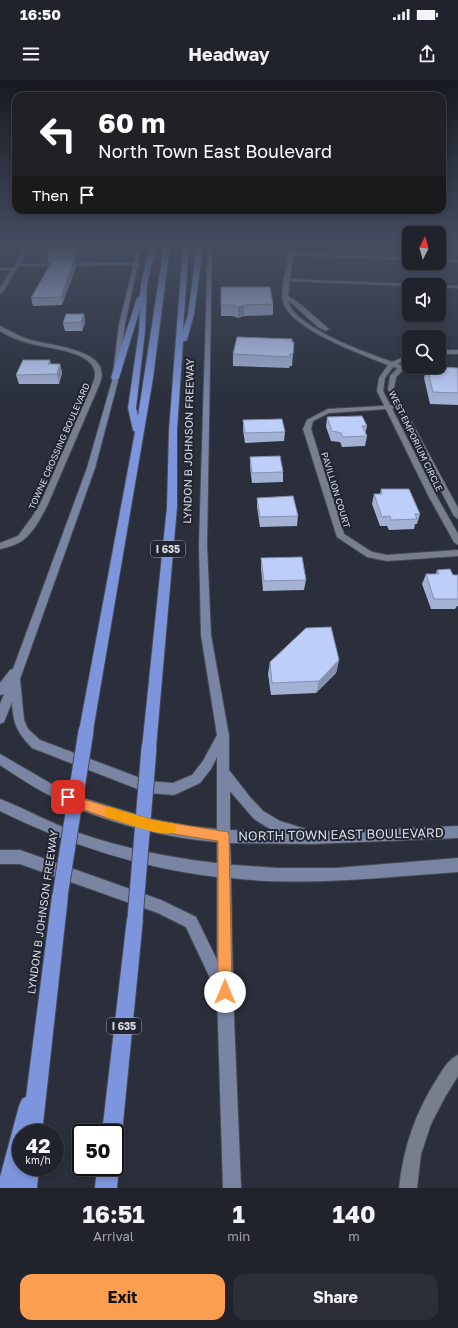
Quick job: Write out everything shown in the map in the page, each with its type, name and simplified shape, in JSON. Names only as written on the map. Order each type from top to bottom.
[{"type":"highway","points":[[115,378],[140,298]]},
{"type":"highway","points":[[139,437],[132,408],[142,330],[144,298]]},
{"type":"highway","name":"LYNDON B JOHNSON FREEWAY","points":[[33,1124],[60,896],[86,731],[149,378],[160,298]]},
{"type":"highway","name":"LYNDON B JOHNSON FREEWAY","points":[[113,1124],[135,919],[149,748],[172,507],[173,430],[183,298]]},
{"type":"highway","points":[[179,350],[186,336],[192,314],[194,298]]},
{"type":"highway","points":[[24,1124],[41,1060]]},
{"type":"highway","points":[[8,1188],[12,1172]]},
{"type":"highway","points":[[26,1188],[27,1176]]},
{"type":"highway","points":[[106,1188],[107,1176]]},
{"type":"main road","points":[[0,719],[91,468],[115,378],[122,324],[129,298]]},
{"type":"main road","name":"LYNDON B JOHNSON FREEWAY","points":[[209,298],[203,553],[206,635],[223,736],[225,992],[232,1188]]},
{"type":"main road","points":[[0,691],[21,663]]},
{"type":"main road","points":[[15,678],[18,720],[24,732],[36,744],[148,787],[174,789],[196,779],[207,765],[223,736]]},
{"type":"main road","name":"NORTH TOWN EAST BOULEVARD","points":[[0,759],[40,784],[81,804],[153,825],[224,836],[312,837],[458,832]]},
{"type":"main road","points":[[223,771],[239,796],[273,825],[312,837]]},
{"type":"main road","points":[[0,805],[59,832],[113,851],[177,866],[225,872],[320,875],[458,865]]},
{"type":"main road","points":[[0,857],[20,857],[161,907],[191,922],[225,992]]},
{"type":"street","points":[[287,298],[286,302],[293,312],[307,326],[328,337],[402,368]]},
{"type":"street","points":[[289,298],[296,301],[317,324],[336,334],[400,361]]},
{"type":"street","name":"TOWNE CROSSING BOULEVARD","points":[[0,328],[12,336],[66,349],[80,354],[94,364],[98,374],[94,389],[44,504],[21,538],[14,542],[0,546]]},
{"type":"street","points":[[328,337],[336,334]]},
{"type":"street","points":[[446,352],[458,352]]},
{"type":"street","points":[[446,358],[458,358]]},
{"type":"street","name":"WEST EMPORIUM CIRCLE","points":[[400,361],[393,364],[384,372],[380,381],[380,391],[419,471],[458,542]]},
{"type":"street","name":"WEST EMPORIUM CIRCLE","points":[[402,368],[393,376],[390,382],[391,389],[458,516]]},
{"type":"street","name":"PAVILLION COURT","points":[[400,407],[328,411],[317,415],[309,423],[307,429],[340,535],[360,550],[370,555],[388,558],[458,553]]},
{"type":"street","points":[[419,471],[434,470]]},
{"type":"street","points":[[408,1188],[408,1176],[418,1135],[431,1102],[458,1063]]},
{"type":"building","points":[[221,298],[272,298],[273,304],[244,305],[238,307],[233,305],[221,305]]},
{"type":"building","points":[[66,314],[84,314],[81,322],[63,323]]},
{"type":"building","points":[[237,337],[292,339],[292,342],[294,342],[293,354],[290,354],[290,357],[233,354]]},
{"type":"building","points":[[23,360],[50,360],[48,364],[60,364],[57,374],[16,375]]},
{"type":"building","points":[[446,367],[458,368],[458,393],[433,392],[429,374],[446,374]]},
{"type":"building","points":[[362,416],[367,426],[362,426],[367,436],[343,437],[341,433],[332,431],[327,417]]},
{"type":"building","points":[[282,419],[285,432],[245,433],[243,420]]},
{"type":"building","points":[[280,456],[283,472],[252,473],[250,457]]},
{"type":"building","points":[[381,489],[409,489],[420,514],[415,514],[417,519],[391,520],[390,516],[382,517],[374,494],[382,494]]},
{"type":"building","points":[[293,496],[298,516],[260,517],[257,498]]},
{"type":"building","points":[[302,557],[306,580],[264,581],[261,558]]},
{"type":"building","points":[[450,569],[453,575],[458,575],[458,599],[434,599],[426,574],[439,574],[437,570]]},
{"type":"building","points":[[331,627],[339,660],[319,681],[272,683],[270,662],[306,628]]},
{"type":"slow traffic","points":[[109,812],[153,825],[171,828]]},
{"type":"route","points":[[68,797],[81,804],[153,825],[224,836],[225,992]]}]
